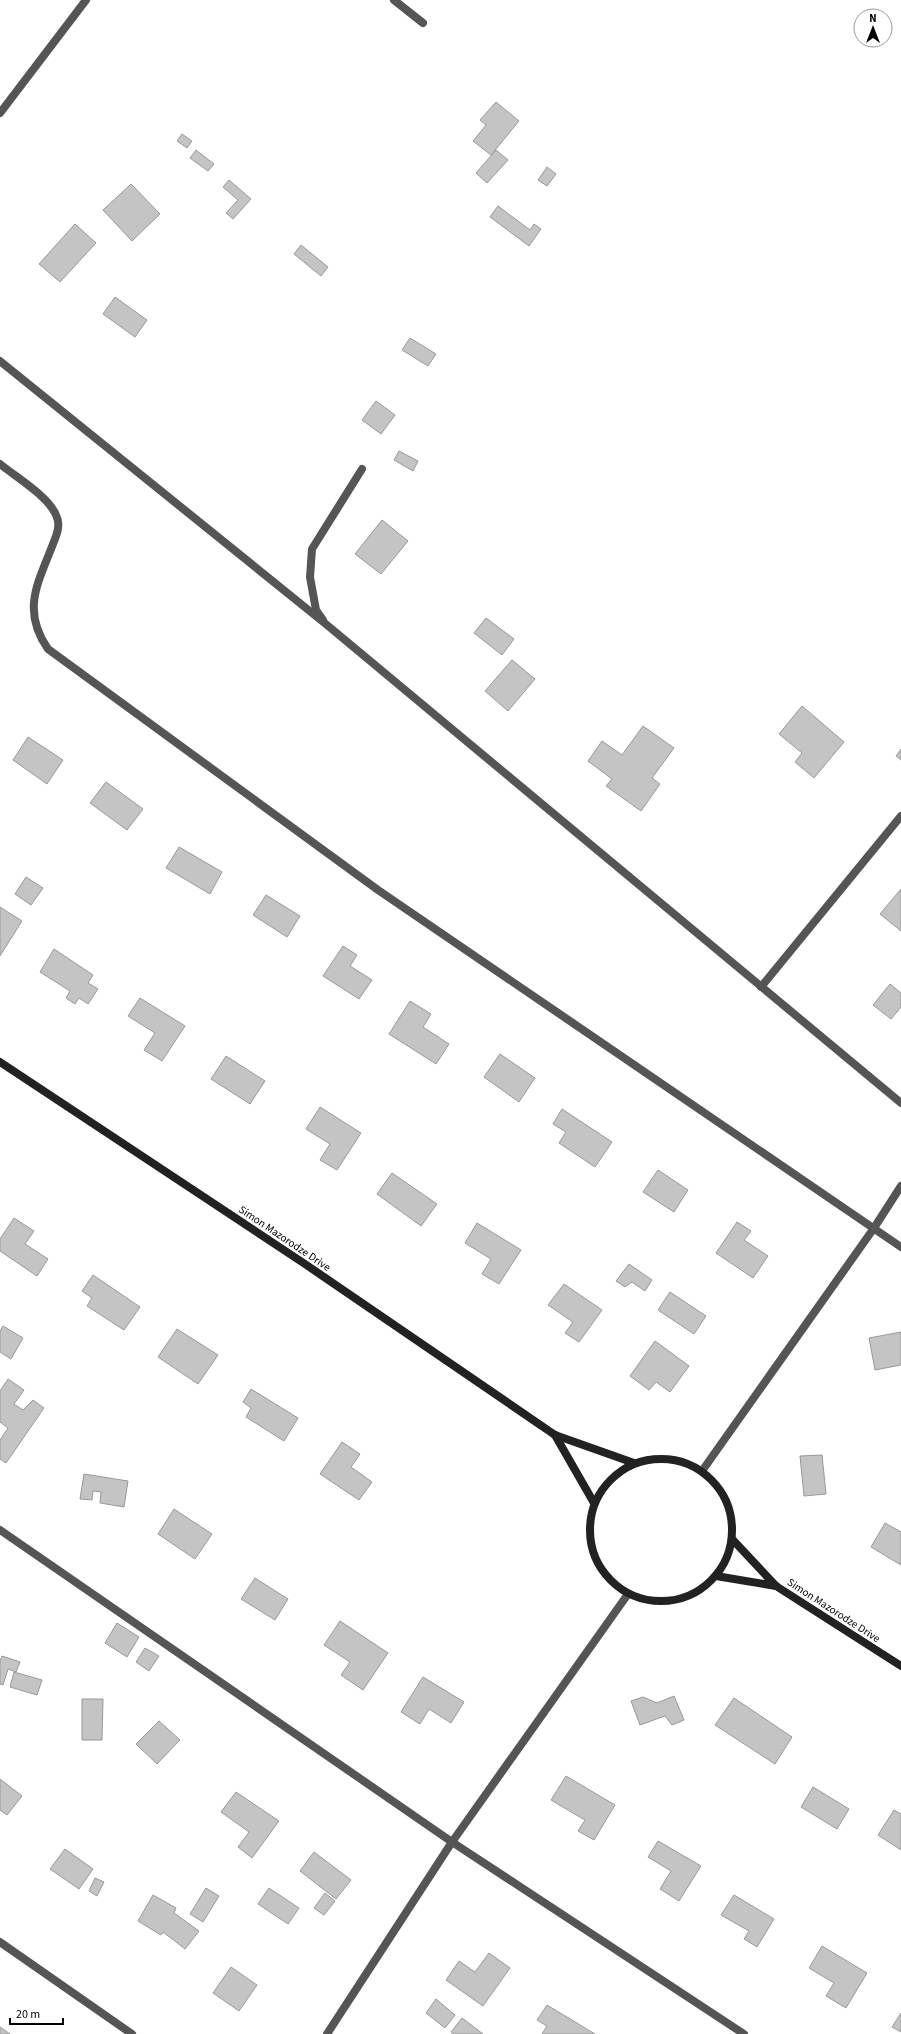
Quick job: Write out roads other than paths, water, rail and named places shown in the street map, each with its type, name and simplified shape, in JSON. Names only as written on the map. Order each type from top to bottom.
[{"type":"street","points":[[0,114],[86,0]]},
{"type":"street","points":[[394,0],[423,22]]},
{"type":"street","points":[[0,361],[327,625],[901,1103]]},
{"type":"street","points":[[0,464],[48,503],[57,516],[59,528],[34,593],[33,613],[38,635],[48,649],[378,890],[901,1247]]},
{"type":"street","points":[[327,625],[316,610],[310,577],[312,549],[362,469]]},
{"type":"street","points":[[761,987],[901,816]]},
{"type":"street","name":"Simon Mazorodze Drive","points":[[0,1062],[279,1247],[555,1435],[634,1463]]},
{"type":"street","points":[[702,1471],[874,1228],[901,1186]]},
{"type":"street","name":"Simon Mazorodze Drive","points":[[555,1435],[594,1503]]},
{"type":"street","points":[[651,1459],[669,1459],[686,1463],[702,1471],[720,1490],[731,1513],[732,1539],[727,1558],[716,1576],[702,1589],[685,1598],[666,1601],[646,1600],[628,1594],[607,1577],[593,1555],[589,1529],[594,1503],[604,1486],[613,1477],[634,1463],[651,1459]]},
{"type":"street","points":[[0,1530],[452,1842],[744,2034]]},
{"type":"street","name":"Simon Mazorodze Drive","points":[[732,1539],[776,1586],[901,1666]]},
{"type":"street","name":"Simon Mazorodze Drive","points":[[716,1576],[776,1586]]},
{"type":"street","points":[[327,2034],[452,1842],[628,1594]]},
{"type":"street","points":[[0,1942],[132,2034]]}]
